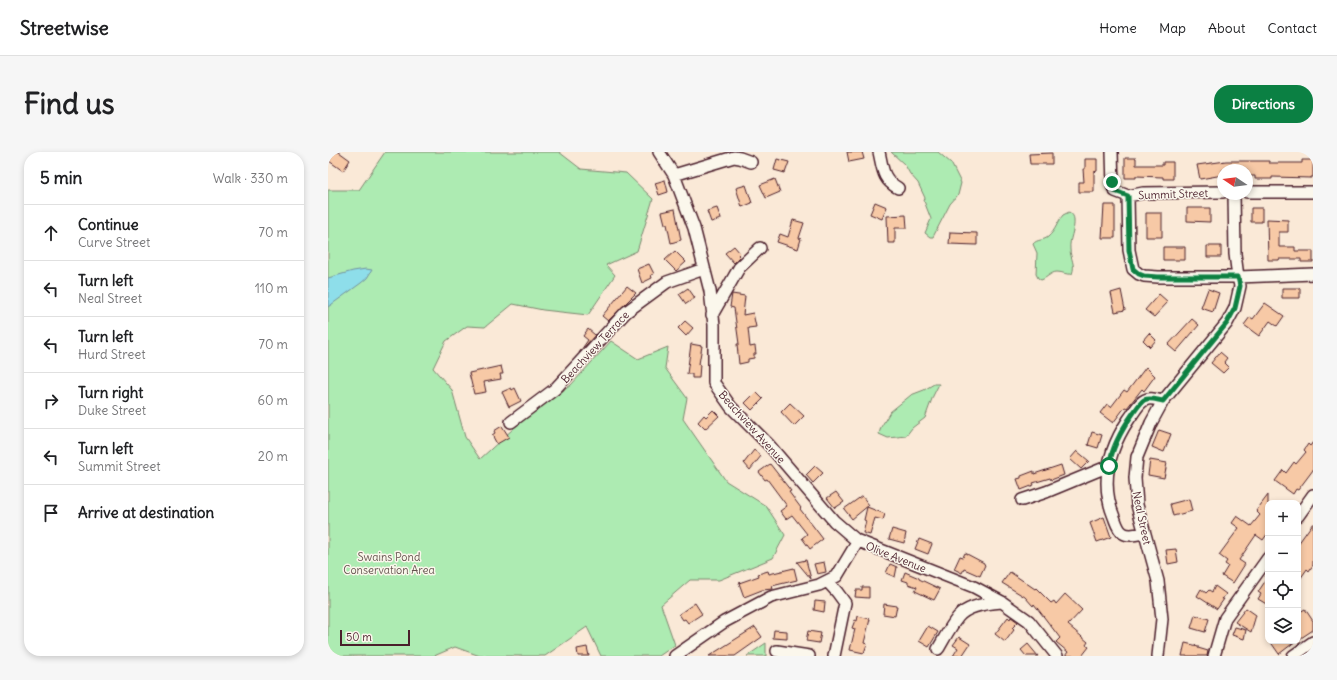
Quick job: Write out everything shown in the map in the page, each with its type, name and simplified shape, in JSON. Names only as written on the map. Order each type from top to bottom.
[{"type":"street","name":"Beachview Avenue","points":[[659,152],[674,175],[694,228],[710,291],[714,383],[731,407],[769,444],[834,521],[858,541]]},
{"type":"street","points":[[879,152],[884,177],[892,185],[898,188]]},
{"type":"street","name":"Summit Street","points":[[1112,152],[1113,188],[1115,191],[1128,196],[1143,193],[1217,192]]},
{"type":"street","points":[[674,175],[734,157],[751,162]]},
{"type":"street","points":[[1253,192],[1313,192]]},
{"type":"street","points":[[1128,196],[1129,250],[1133,269],[1139,274],[1144,276],[1238,277],[1313,274]]},
{"type":"street","name":"Neal Street","points":[[1158,656],[1162,619],[1158,581],[1137,505],[1135,478],[1138,457],[1151,423],[1163,401],[1227,323],[1235,308],[1240,286],[1235,254],[1234,200]]},
{"type":"street","points":[[712,315],[739,268],[760,248]]},
{"type":"street","name":"Beachview Terrace","points":[[511,422],[555,389],[626,312],[667,282],[704,269]]},
{"type":"street","points":[[1144,533],[1130,535],[1123,533],[1118,527],[1110,507],[1107,494],[1109,466],[1120,432],[1140,404],[1149,399],[1163,401]]},
{"type":"street","points":[[1022,500],[1060,487],[1109,466]]},
{"type":"street","points":[[1301,512],[1313,495]]},
{"type":"street","name":"Olive Avenue","points":[[675,656],[724,622],[771,597],[819,585],[837,576],[858,541],[974,587],[1002,602],[1029,621],[1057,656]]},
{"type":"street","points":[[1214,656],[1225,618],[1265,562]]},
{"type":"street","points":[[827,581],[838,592],[845,603],[834,656]]},
{"type":"street","points":[[938,649],[959,616],[986,603],[1002,602]]},
{"type":"street","points":[[1293,656],[1313,642]]},
{"type":"street","points":[[777,651],[809,656]]},
{"type":"green space","name":"Swains Pond Conservation Area","points":[[385,152],[559,152],[581,169],[626,173],[653,199],[637,251],[606,265],[615,275],[588,315],[543,310],[513,304],[485,327],[467,326],[446,341],[433,368],[452,390],[465,437],[480,459],[524,419],[571,385],[611,341],[638,359],[668,347],[665,368],[687,398],[683,419],[726,481],[766,506],[785,535],[773,558],[719,580],[690,580],[661,605],[675,645],[659,656],[601,656],[587,627],[545,656],[480,656],[455,647],[434,656],[328,656],[328,190],[359,190]]},
{"type":"green space","points":[[891,152],[938,152],[951,163],[961,183],[958,195],[950,204],[933,237],[930,237],[925,233],[931,219],[924,201],[925,198],[918,183],[910,174],[905,165]]},
{"type":"green space","points":[[1069,212],[1074,217],[1074,227],[1070,242],[1070,252],[1073,264],[1072,274],[1055,272],[1041,280],[1036,274],[1037,253],[1033,244],[1036,241],[1048,237],[1053,232],[1063,215]]},
{"type":"green space","points":[[934,384],[939,384],[925,418],[912,428],[906,436],[888,438],[879,434],[881,427],[890,412],[911,395]]},
{"type":"green space","points":[[766,643],[766,656],[747,656]]},
{"type":"water","points":[[366,269],[372,270],[367,278],[328,307],[328,278]]},
{"type":"building","points":[[335,152],[339,152],[350,160],[343,171],[329,161]]},
{"type":"building","points":[[847,152],[862,152],[864,159],[849,162]]},
{"type":"building","points":[[1052,153],[1052,164],[1030,164],[1029,154]]},
{"type":"building","points":[[1125,158],[1136,158],[1136,165],[1163,165],[1163,162],[1173,162],[1173,179],[1136,176],[1136,178],[1125,178]]},
{"type":"building","points":[[777,159],[789,162],[785,173],[774,170]]},
{"type":"building","points":[[1085,159],[1097,159],[1097,171],[1094,172],[1094,192],[1079,192],[1079,182],[1084,182],[1083,169],[1085,169]]},
{"type":"building","points":[[1302,160],[1313,160],[1313,177],[1272,177],[1272,179],[1255,179],[1255,176],[1253,176],[1253,164],[1217,164],[1217,176],[1200,179],[1197,165],[1226,161],[1302,163]]},
{"type":"building","points":[[775,179],[780,192],[766,198],[760,185]]},
{"type":"building","points":[[665,180],[668,192],[659,195],[655,183]]},
{"type":"building","points":[[746,185],[752,203],[742,207],[736,188]]},
{"type":"building","points":[[875,202],[887,207],[882,219],[870,214]]},
{"type":"building","points":[[1104,205],[1115,205],[1115,238],[1102,238]]},
{"type":"building","points":[[717,208],[721,219],[711,222],[707,211]]},
{"type":"building","points":[[1187,208],[1210,208],[1210,222],[1187,221]]},
{"type":"building","points":[[1251,208],[1262,208],[1262,222],[1251,222]]},
{"type":"building","points":[[675,209],[681,240],[671,243],[667,224],[665,224],[662,212]]},
{"type":"building","points":[[1146,213],[1162,213],[1162,237],[1146,237]]},
{"type":"building","points":[[906,215],[907,228],[895,228],[895,243],[888,243],[887,216]]},
{"type":"building","points":[[1267,219],[1288,220],[1288,232],[1279,232],[1279,247],[1295,247],[1295,251],[1313,251],[1313,262],[1301,262],[1301,259],[1268,260]]},
{"type":"building","points":[[793,220],[804,223],[799,238],[801,239],[798,249],[777,242],[780,234],[788,237]]},
{"type":"building","points":[[950,232],[977,233],[977,245],[949,244]]},
{"type":"building","points":[[734,246],[740,253],[738,255],[740,257],[734,263],[725,253]]},
{"type":"building","points":[[1207,246],[1221,246],[1221,257],[1207,257]]},
{"type":"building","points":[[1163,247],[1185,247],[1185,260],[1163,260]]},
{"type":"building","points":[[675,251],[686,262],[676,271],[665,260]]},
{"type":"building","points":[[649,264],[654,274],[651,275],[652,278],[642,283],[637,269]]},
{"type":"building","points":[[627,286],[636,293],[608,321],[602,316]]},
{"type":"building","points":[[688,288],[695,298],[686,304],[679,294]]},
{"type":"building","points":[[1282,288],[1300,288],[1300,298],[1282,298]]},
{"type":"building","points":[[1208,289],[1219,293],[1213,312],[1201,308]]},
{"type":"building","points":[[1121,290],[1125,310],[1115,312],[1111,293]]},
{"type":"building","points":[[732,294],[745,296],[743,315],[753,313],[756,327],[748,328],[750,347],[755,346],[756,354],[754,354],[754,358],[748,359],[748,362],[739,364],[737,344],[739,344],[734,308],[730,307]]},
{"type":"building","points":[[1159,294],[1168,302],[1154,317],[1145,310]]},
{"type":"building","points":[[1265,303],[1284,316],[1277,326],[1270,321],[1259,336],[1244,325],[1250,317],[1253,319]]},
{"type":"building","points":[[1192,319],[1199,325],[1176,352],[1168,345]]},
{"type":"building","points":[[685,321],[693,328],[686,336],[678,328]]},
{"type":"building","points":[[588,329],[595,335],[579,353],[588,340],[583,336]]},
{"type":"building","points":[[1149,333],[1156,340],[1150,347],[1143,340]]},
{"type":"building","points":[[691,344],[702,346],[699,364],[699,378],[692,378],[692,374],[687,374]]},
{"type":"building","points":[[1220,352],[1227,358],[1224,362],[1229,367],[1223,373],[1211,363]]},
{"type":"building","points":[[501,366],[503,374],[500,374],[501,379],[484,382],[486,392],[474,394],[469,373]]},
{"type":"building","points":[[1146,367],[1155,376],[1144,391],[1142,389],[1127,408],[1125,407],[1113,423],[1100,413],[1107,404],[1111,407],[1124,390],[1127,392]]},
{"type":"building","points":[[511,388],[512,390],[515,388],[521,401],[509,407],[502,392]]},
{"type":"building","points":[[756,392],[763,399],[752,410],[745,403]]},
{"type":"building","points":[[790,403],[804,416],[794,426],[781,412]]},
{"type":"building","points":[[713,410],[719,416],[705,429],[698,422],[704,415],[706,417]]},
{"type":"building","points":[[502,426],[509,437],[497,444],[492,435],[495,433],[494,431]]},
{"type":"building","points":[[1159,430],[1171,434],[1164,452],[1152,447]]},
{"type":"building","points":[[1092,432],[1102,435],[1098,448],[1088,445]]},
{"type":"building","points":[[1313,442],[1313,470],[1298,490],[1296,489],[1293,494],[1275,481],[1283,470],[1286,473],[1294,462],[1296,464],[1306,452],[1304,450],[1308,444],[1310,446]]},
{"type":"building","points":[[754,450],[761,456],[750,470],[744,463]]},
{"type":"building","points":[[1077,451],[1089,461],[1081,469],[1070,459]]},
{"type":"building","points":[[1150,460],[1167,463],[1164,478],[1148,475]]},
{"type":"building","points":[[770,464],[791,491],[789,492],[801,508],[800,509],[823,539],[810,549],[802,538],[807,534],[792,515],[786,519],[780,511],[787,506],[767,479],[765,480],[759,472]]},
{"type":"building","points":[[1061,465],[1064,475],[1051,480],[1050,478],[1033,483],[1034,485],[1021,490],[1017,479],[1021,478],[1021,476],[1034,471],[1034,474]]},
{"type":"building","points":[[815,466],[823,473],[813,483],[806,475]]},
{"type":"building","points":[[836,492],[844,502],[835,508],[827,498]]},
{"type":"building","points":[[1268,495],[1268,500],[1265,500],[1265,537],[1263,540],[1256,535],[1239,560],[1245,564],[1233,583],[1222,576],[1228,566],[1225,564],[1227,561],[1219,555],[1239,528],[1232,523],[1237,516],[1251,526],[1260,515],[1256,511]]},
{"type":"building","points":[[862,496],[869,505],[852,519],[844,509]]},
{"type":"building","points":[[1189,499],[1192,511],[1173,516],[1170,504]]},
{"type":"building","points":[[867,507],[885,514],[883,520],[875,518],[870,535],[863,533]]},
{"type":"building","points":[[1104,517],[1111,537],[1097,542],[1090,523]]},
{"type":"building","points":[[1313,523],[1313,565],[1309,571],[1307,569],[1301,578],[1301,572],[1301,540]]},
{"type":"building","points":[[892,529],[906,533],[904,543],[889,539]]},
{"type":"building","points":[[919,539],[932,544],[928,554],[915,549]]},
{"type":"building","points":[[1176,549],[1178,562],[1168,564],[1166,550]]},
{"type":"building","points":[[965,553],[984,563],[985,565],[980,576],[964,569],[962,573],[954,569],[960,556],[963,557]]},
{"type":"building","points":[[806,560],[811,579],[797,562]]},
{"type":"building","points":[[824,562],[826,572],[817,574],[814,564]]},
{"type":"building","points":[[890,564],[897,567],[895,577],[886,573]]},
{"type":"building","points":[[794,568],[797,580],[772,586],[773,589],[762,590],[744,597],[739,583],[768,571],[769,574]]},
{"type":"building","points":[[905,572],[940,589],[934,600],[915,591],[917,587],[902,580]]},
{"type":"building","points":[[1010,572],[1035,589],[1036,588],[1051,603],[1054,601],[1056,604],[1065,594],[1082,610],[1068,625],[1088,642],[1086,645],[1089,647],[1082,656],[1065,656],[1068,652],[1056,642],[1060,638],[1034,604],[1033,606],[1025,597],[1002,583]]},
{"type":"building","points":[[1265,582],[1265,603],[1258,599],[1261,594],[1258,592]]},
{"type":"building","points":[[1215,586],[1226,594],[1217,609],[1197,596],[1201,589],[1206,593],[1209,590],[1212,592]]},
{"type":"building","points":[[862,587],[869,587],[869,598],[855,597],[856,590],[862,590]]},
{"type":"building","points":[[815,601],[825,602],[824,612],[814,610]]},
{"type":"building","points":[[695,603],[702,614],[688,623],[685,619],[683,620],[679,614]]},
{"type":"building","points":[[884,604],[897,606],[895,616],[883,614]]},
{"type":"building","points":[[1246,608],[1256,615],[1251,632],[1235,622]]},
{"type":"building","points":[[1305,609],[1313,621],[1313,630],[1301,638],[1301,611]]},
{"type":"building","points":[[1195,615],[1209,619],[1205,632],[1191,628]]},
{"type":"building","points":[[858,616],[870,619],[864,643],[867,644],[864,653],[850,650],[855,629],[852,628],[855,620],[857,621]]},
{"type":"building","points":[[1008,617],[1010,619],[1011,617],[1018,622],[1012,628],[1014,630],[1005,642],[995,634]]},
{"type":"building","points":[[928,626],[938,632],[929,647],[919,641]]},
{"type":"building","points":[[755,627],[762,637],[735,656],[709,656]]},
{"type":"building","points":[[1235,627],[1246,630],[1244,639],[1232,635]]},
{"type":"building","points":[[774,630],[787,631],[787,639],[773,638]]},
{"type":"building","points":[[808,631],[821,633],[819,643],[806,641]]},
{"type":"building","points":[[959,637],[970,644],[962,656],[953,656],[958,648],[953,645]]},
{"type":"building","points":[[1185,643],[1198,646],[1198,648],[1208,651],[1207,656],[1182,656]]},
{"type":"building","points":[[1028,644],[1038,656],[1026,656],[1021,650]]},
{"type":"building","points":[[1272,644],[1292,644],[1279,654]]},
{"type":"building","points":[[587,647],[589,656],[578,656],[577,649]]},
{"type":"route","points":[[1109,466],[1110,458],[1120,432],[1140,404],[1144,400],[1149,399],[1163,401],[1227,323],[1235,308],[1240,286],[1238,277],[1158,277],[1139,274],[1133,269],[1129,250],[1127,225],[1128,196],[1115,191],[1112,182]]}]
